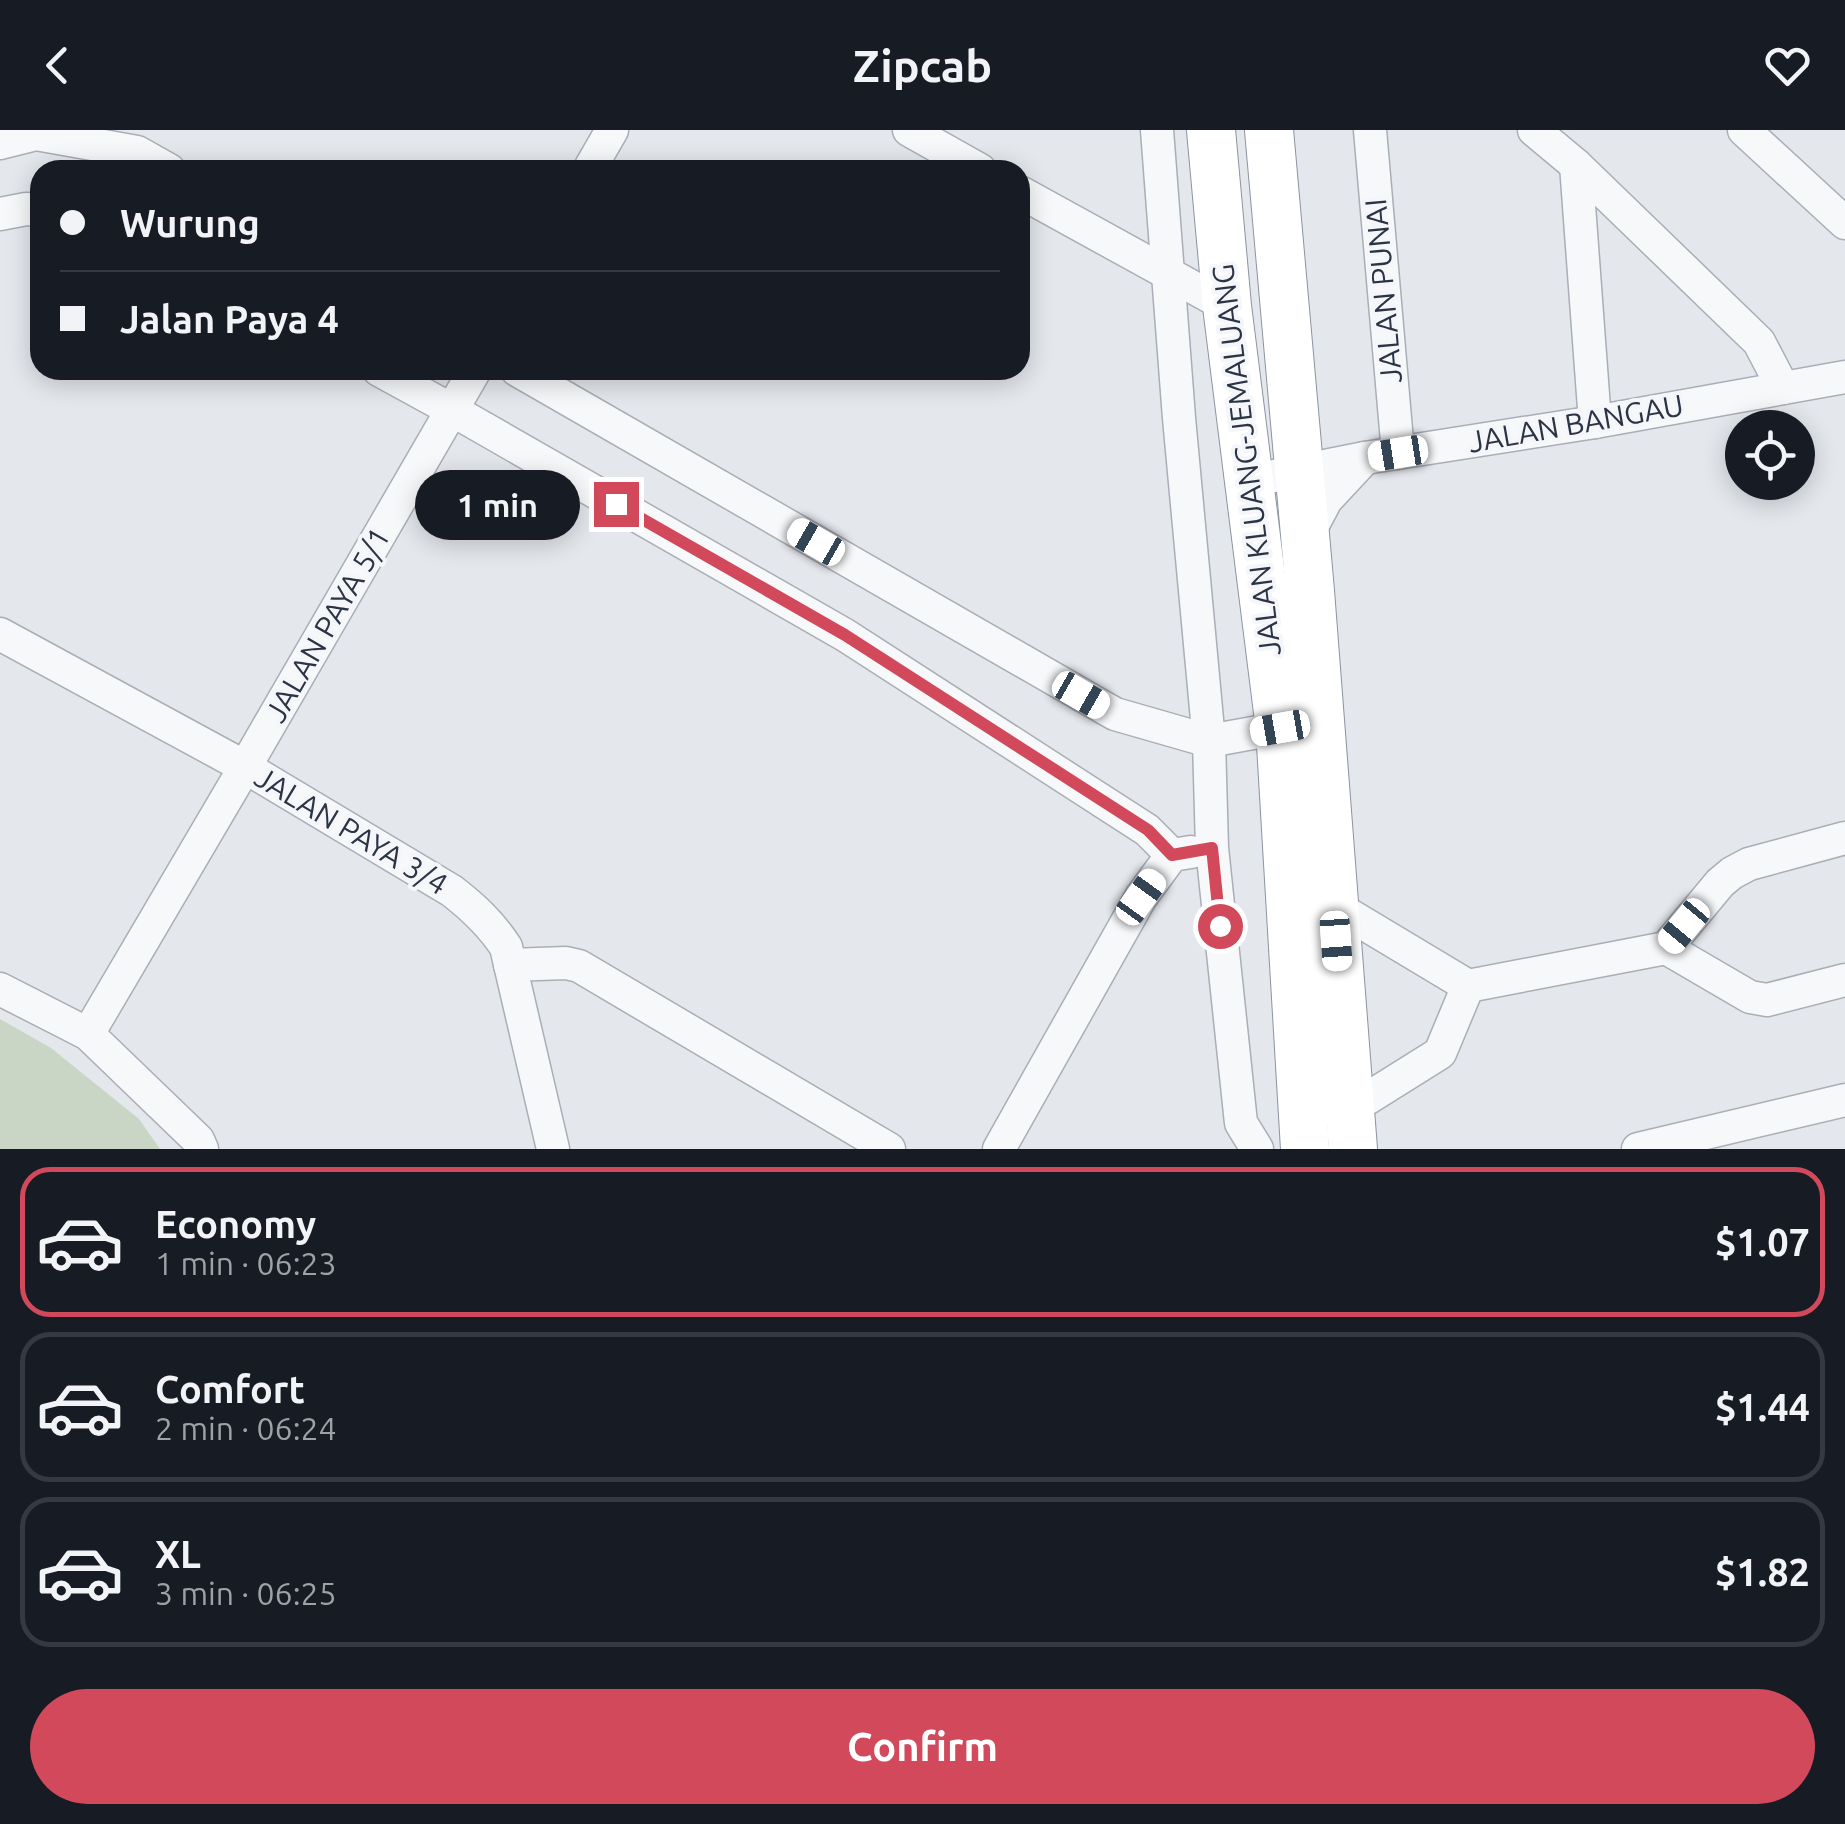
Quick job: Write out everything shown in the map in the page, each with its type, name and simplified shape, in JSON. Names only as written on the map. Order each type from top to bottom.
[{"type":"highway","name":"JALAN KLUANG-JEMALUANG","points":[[1211,130],[1227,306],[1280,728],[1305,1149]]},
{"type":"highway","name":"JALAN KLUANG-JEMALUANG","points":[[1270,130],[1351,1130]]},
{"type":"street","points":[[595,160],[612,130]]},
{"type":"street","points":[[909,130],[962,160]]},
{"type":"street","points":[[1157,130],[1209,741],[1212,848],[1240,1122],[1257,1149]]},
{"type":"street","name":"JALAN PUNAI","points":[[1370,130],[1398,453]]},
{"type":"street","points":[[1534,130],[1576,165],[1759,342],[1783,388]]},
{"type":"street","points":[[1744,130],[1845,222]]},
{"type":"street","points":[[0,142],[36,134],[137,152],[151,160]]},
{"type":"street","points":[[1576,165],[1595,422]]},
{"type":"street","points":[[1030,198],[1227,306]]},
{"type":"street","points":[[0,214],[30,209]]},
{"type":"street","name":"JALAN BANGAU","points":[[1248,482],[1364,458],[1845,377]]},
{"type":"street","points":[[397,380],[845,635],[1148,830],[1172,855]]},
{"type":"street","name":"JALAN PAYA 5/1","points":[[88,1034],[469,380]]},
{"type":"street","points":[[534,380],[1114,714],[1209,741],[1280,728]]},
{"type":"street","points":[[1305,542],[1326,500],[1364,458]]},
{"type":"street","name":"JALAN PAYA 3/4","points":[[0,634],[246,767],[474,907],[494,927],[506,947],[553,1149]]},
{"type":"street","points":[[1333,905],[1468,986],[1666,948],[1732,873],[1748,864],[1845,838]]},
{"type":"street","points":[[999,1149],[1141,897],[1172,855],[1212,848]]},
{"type":"street","points":[[1666,948],[1750,997],[1767,1000],[1845,980]]},
{"type":"street","points":[[510,965],[579,966],[889,1149]]},
{"type":"street","points":[[1351,1130],[1440,1053],[1468,986]]},
{"type":"street","points":[[0,989],[88,1034],[198,1140],[202,1149]]},
{"type":"street","points":[[1638,1149],[1845,1100]]},
{"type":"green space","points":[[0,1019],[51,1048],[139,1119],[160,1149],[0,1149]]},
{"type":"route","points":[[616,504],[845,635],[1148,830],[1172,855],[1212,848],[1220,926]]}]
